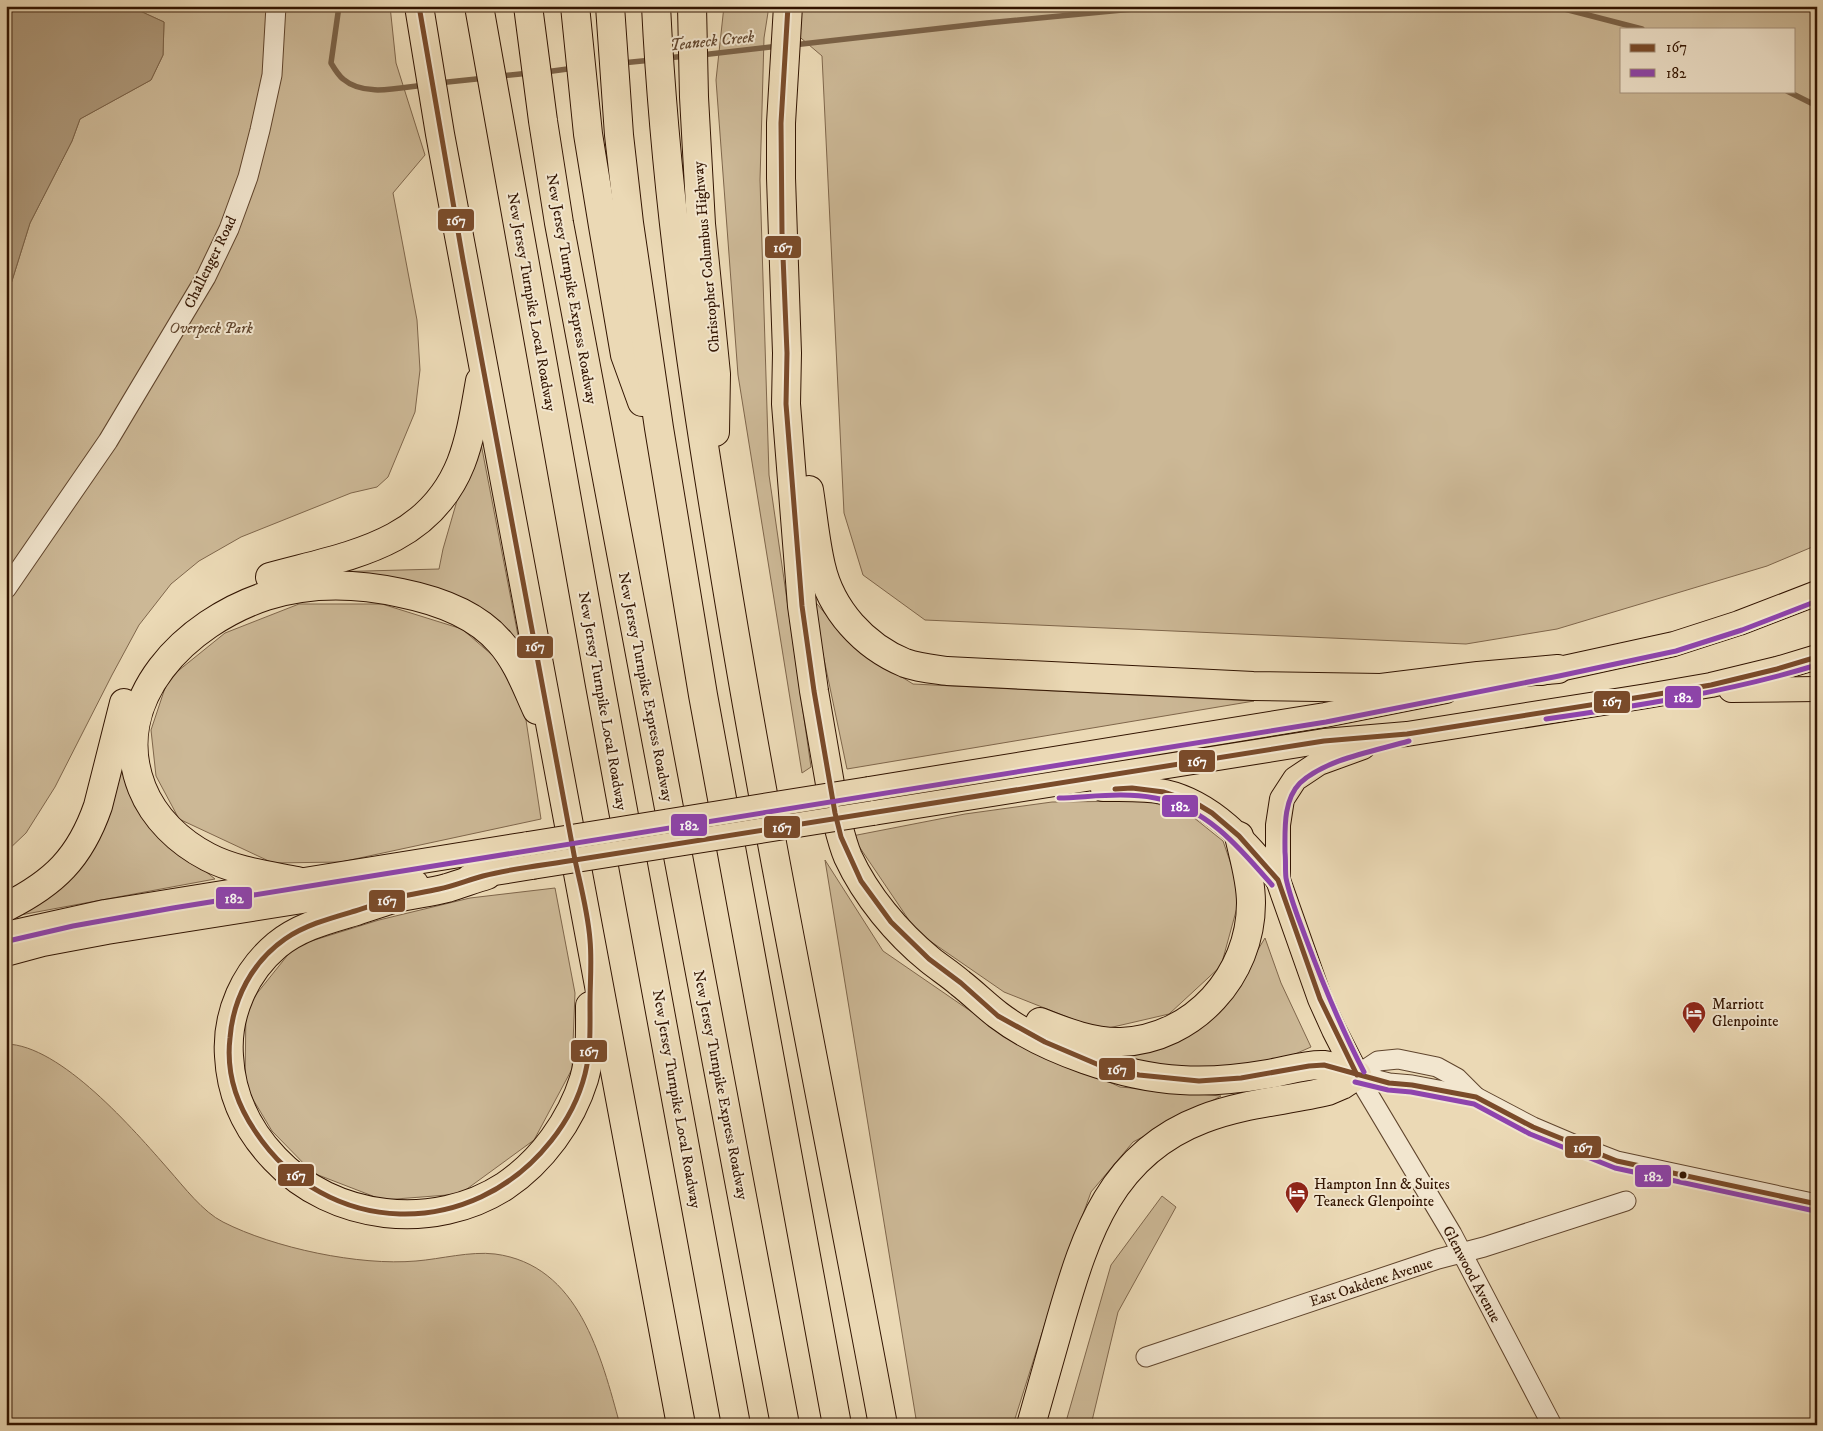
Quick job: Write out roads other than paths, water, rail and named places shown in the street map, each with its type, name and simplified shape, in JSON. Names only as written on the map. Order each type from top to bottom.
[{"type":"highway","points":[[419,6],[435,106],[681,1425]]},
{"type":"highway","name":"New Jersey Turnpike Local Roadway","points":[[480,6],[600,685],[736,1425]]},
{"type":"highway","name":"New Jersey Turnpike Express Roadway","points":[[528,6],[539,94],[559,223],[785,1425]]},
{"type":"highway","points":[[575,6],[578,44],[602,226],[625,355],[665,467]]},
{"type":"highway","points":[[610,6],[615,86],[635,266],[665,467],[706,712],[837,1425]]},
{"type":"highway","points":[[656,6],[660,82],[680,271],[714,508],[744,691],[882,1425]]},
{"type":"highway","points":[[788,14],[780,178],[787,353],[786,404],[802,606],[835,813],[848,857],[861,881],[891,922],[929,959],[998,1016],[1028,1033],[1081,1058],[1119,1070],[1160,1078],[1199,1081],[1241,1078],[1309,1066],[1324,1066],[1357,1075]]},
{"type":"highway","name":"Christopher Columbus Highway","points":[[692,19],[701,224],[716,374],[714,508]]},
{"type":"highway","points":[[787,353],[797,403],[817,547],[827,586],[844,617],[856,632],[877,648],[907,663],[947,671],[1253,686],[1365,688],[1396,687],[1478,676],[1558,669]]},
{"type":"highway","points":[[6,908],[46,883],[65,866],[81,846],[93,822],[98,806],[118,722],[126,698],[138,672],[156,648],[189,618],[231,592],[262,580],[370,550],[404,532],[420,520],[440,499],[452,482],[461,462],[470,433],[483,365]]},
{"type":"highway","points":[[297,881],[235,867],[215,860],[196,850],[162,821],[148,801],[134,763],[133,734],[136,719],[146,692],[161,669],[177,651],[200,630],[226,614],[267,596],[298,588],[327,585],[362,586],[393,591],[447,606],[483,626],[506,648],[516,664],[554,744]]},
{"type":"highway","points":[[960,983],[1034,1020],[1069,1033],[1097,1040],[1119,1042],[1142,1039],[1178,1026],[1204,1008],[1220,992],[1232,974],[1244,946],[1251,904],[1248,876],[1239,836]]},
{"type":"highway","points":[[487,875],[446,888],[392,899],[310,926],[293,934],[277,945],[251,974],[241,990],[234,1008],[230,1029],[229,1057],[234,1090],[242,1111],[266,1150],[282,1167],[301,1182],[321,1194],[362,1210],[406,1215],[428,1214],[469,1203],[504,1186],[520,1175],[540,1156],[557,1134],[584,1080],[590,1046],[590,939]]},
{"type":"highway","points":[[1031,1425],[1085,1242],[1112,1191],[1136,1162],[1168,1137],[1203,1119],[1238,1108],[1328,1091],[1342,1085],[1357,1075]]},
{"type":"main road","points":[[6,934],[88,916],[297,881],[1324,715],[1674,644],[1739,623],[1817,593]]},
{"type":"main road","points":[[6,954],[76,938],[380,888],[487,875],[872,812],[1324,742],[1408,734],[1679,691],[1753,675],[1817,657]]},
{"type":"main road","points":[[1679,691],[1817,689]]},
{"type":"main road","name":"Glenwood Avenue","points":[[1357,1075],[1320,998],[1278,880],[1279,811],[1287,788],[1294,779],[1306,770],[1326,760],[1408,734]]},
{"type":"main road","name":"Glenwood Avenue","points":[[990,794],[1132,788],[1164,792],[1194,802],[1212,813],[1239,836],[1278,880]]},
{"type":"street","name":"Challenger Road","points":[[6,589],[108,442],[206,277],[225,237],[248,177],[260,130],[272,75],[276,6]]},
{"type":"street","points":[[1357,1075],[1378,1061],[1398,1058],[1437,1068],[1457,1078],[1476,1097]]},
{"type":"street","points":[[1357,1075],[1389,1083],[1412,1085],[1476,1097],[1533,1127],[1617,1161],[1817,1204]]},
{"type":"street","name":"Glenwood Avenue","points":[[1357,1075],[1452,1234],[1552,1425]]},
{"type":"street","name":"East Oakdene Avenue","points":[[1146,1357],[1438,1259],[1462,1254],[1626,1201]]},
{"type":"waterway","name":"Teaneck Creek","points":[[339,6],[331,63],[341,77],[351,85],[371,90],[424,85]]},
{"type":"waterway","name":"Teaneck Creek","points":[[793,45],[987,23],[1164,6]]},
{"type":"waterway","name":"Teaneck Creek","points":[[1553,6],[1638,28]]},
{"type":"waterway","name":"Teaneck Creek","points":[[701,55],[779,46]]},
{"type":"waterway","name":"Teaneck Creek","points":[[666,58],[687,56]]},
{"type":"waterway","name":"Teaneck Creek","points":[[622,63],[652,60]]},
{"type":"waterway","name":"Teaneck Creek","points":[[545,72],[575,68]]},
{"type":"waterway","name":"Teaneck Creek","points":[[500,76],[530,73]]},
{"type":"waterway","name":"Teaneck Creek","points":[[438,83],[486,78]]},
{"type":"waterway","name":"Teaneck Creek","points":[[1789,92],[1817,106]]},
{"type":"place","name":"Marriott Glenpointe","points":[[1694,1034]]},
{"type":"place","name":"Hampton Inn & Suites Teaneck Glenpointe","points":[[1297,1214]]},
{"type":"park label","name":"Overpeck Park","points":[[211,328]]}]
